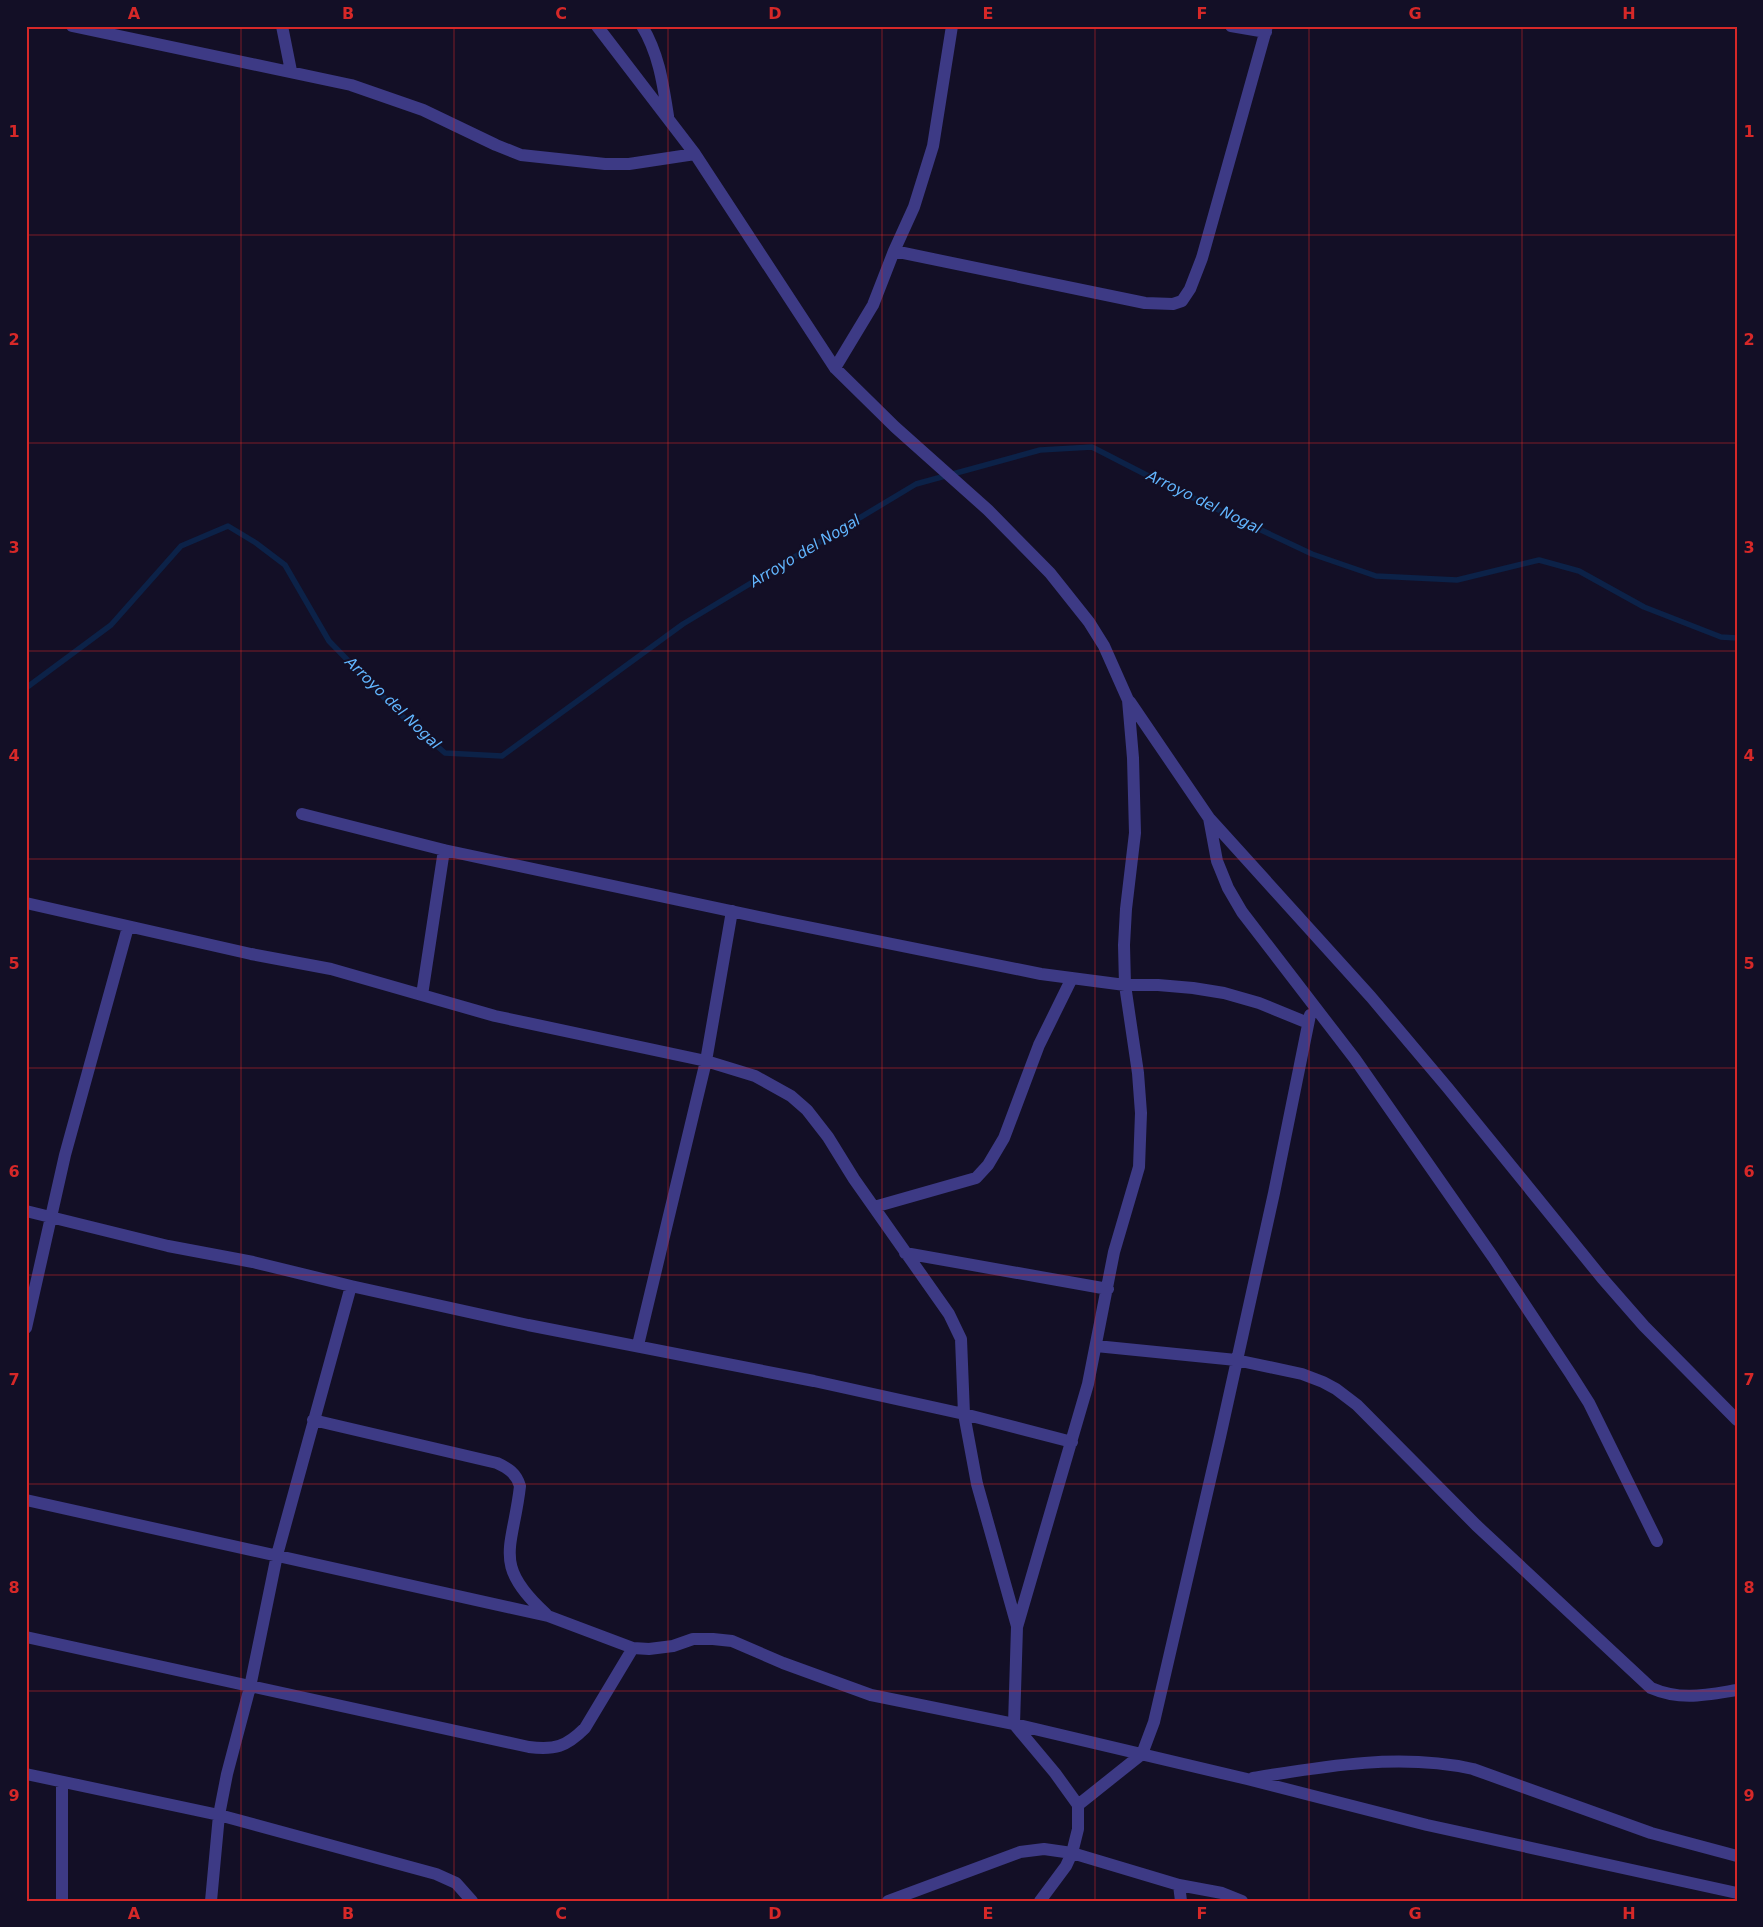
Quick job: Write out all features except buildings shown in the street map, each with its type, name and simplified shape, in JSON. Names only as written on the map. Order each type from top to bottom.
[{"type":"street","points":[[72,26],[351,85],[423,110],[521,155],[605,164],[629,164],[695,154]]},
{"type":"street","points":[[282,26],[291,71]]},
{"type":"street","points":[[598,26],[695,154],[835,368],[895,426],[988,510],[1050,573],[1089,622],[1104,646],[1128,700],[1209,818],[1243,858],[1297,914],[1384,1012],[1448,1087],[1602,1278],[1644,1326],[1672,1357],[1737,1420]]},
{"type":"street","points":[[642,26],[658,60],[668,119]]},
{"type":"street","points":[[835,368],[873,304],[914,207],[933,146],[952,26]]},
{"type":"street","points":[[894,251],[1145,303],[1172,304],[1182,301],[1190,289],[1202,258],[1266,29],[1231,26]]},
{"type":"street","points":[[1040,1901],[1066,1866],[1072,1853],[1078,1829],[1078,1805],[1055,1773],[1014,1724],[1017,1627],[1088,1384],[1120,1226],[1139,1168],[1141,1143],[1138,1073],[1125,985],[1125,918],[1135,833],[1133,758],[1128,700]]},
{"type":"street","points":[[302,814],[444,850],[1041,974],[1125,985],[1176,986],[1224,993],[1259,1003],[1308,1023]]},
{"type":"street","points":[[1209,818],[1217,861],[1228,888],[1242,912],[1355,1059],[1451,1196],[1570,1373],[1588,1403],[1657,1541]]},
{"type":"street","points":[[422,995],[444,850]]},
{"type":"street","points":[[26,903],[252,954],[331,969],[495,1016],[706,1061],[756,1076],[791,1096],[807,1110],[828,1137],[905,1253],[949,1314],[961,1339],[964,1414],[977,1484],[1017,1627]]},
{"type":"street","points":[[638,1345],[706,1061],[732,911]]},
{"type":"street","points":[[26,1328],[66,1155],[128,927]]},
{"type":"street","points":[[874,1207],[976,1178],[988,1165],[1004,1138],[1039,1044],[1072,978]]},
{"type":"street","points":[[1078,1805],[1142,1754],[1154,1722],[1272,1202],[1312,1001]]},
{"type":"street","points":[[26,1211],[168,1246],[253,1262],[350,1286],[528,1325],[638,1345],[964,1414],[1072,1442]]},
{"type":"street","points":[[905,1253],[1108,1289]]},
{"type":"street","points":[[211,1901],[219,1815],[227,1774],[250,1687],[277,1555],[350,1286]]},
{"type":"street","points":[[1096,1346],[1236,1360],[1273,1367],[1323,1382],[1357,1405],[1476,1524],[1651,1688],[1667,1695],[1684,1697],[1737,1690]]},
{"type":"street","points":[[313,1420],[497,1463],[512,1471],[518,1478],[520,1486],[510,1543],[509,1556],[512,1572],[519,1586],[529,1599],[548,1616]]},
{"type":"street","points":[[26,1500],[548,1616],[633,1648],[673,1646],[693,1639],[732,1641],[783,1663],[871,1695],[1014,1724],[1247,1779],[1427,1825],[1737,1894]]},
{"type":"street","points":[[26,1637],[548,1750],[576,1737],[585,1728],[633,1648]]},
{"type":"street","points":[[1247,1779],[1316,1767],[1418,1761],[1446,1763],[1473,1770],[1651,1834],[1737,1856]]},
{"type":"street","points":[[26,1774],[219,1815],[436,1874],[456,1883],[472,1901]]},
{"type":"street","points":[[62,1782],[62,1901]]},
{"type":"street","points":[[888,1901],[1020,1852],[1044,1849],[1072,1853],[1179,1885],[1222,1893],[1242,1901]]},
{"type":"street","points":[[1179,1885],[1181,1901]]},
{"type":"waterway","name":"Arroyo del Nogal","points":[[26,688],[111,625],[181,546],[228,526],[256,543],[285,565],[329,641],[401,715],[445,753],[502,756],[683,624],[916,484],[1040,450],[1092,447],[1168,486],[1312,554],[1376,576],[1457,580],[1539,560],[1579,571],[1644,607],[1721,637],[1737,638]]}]
